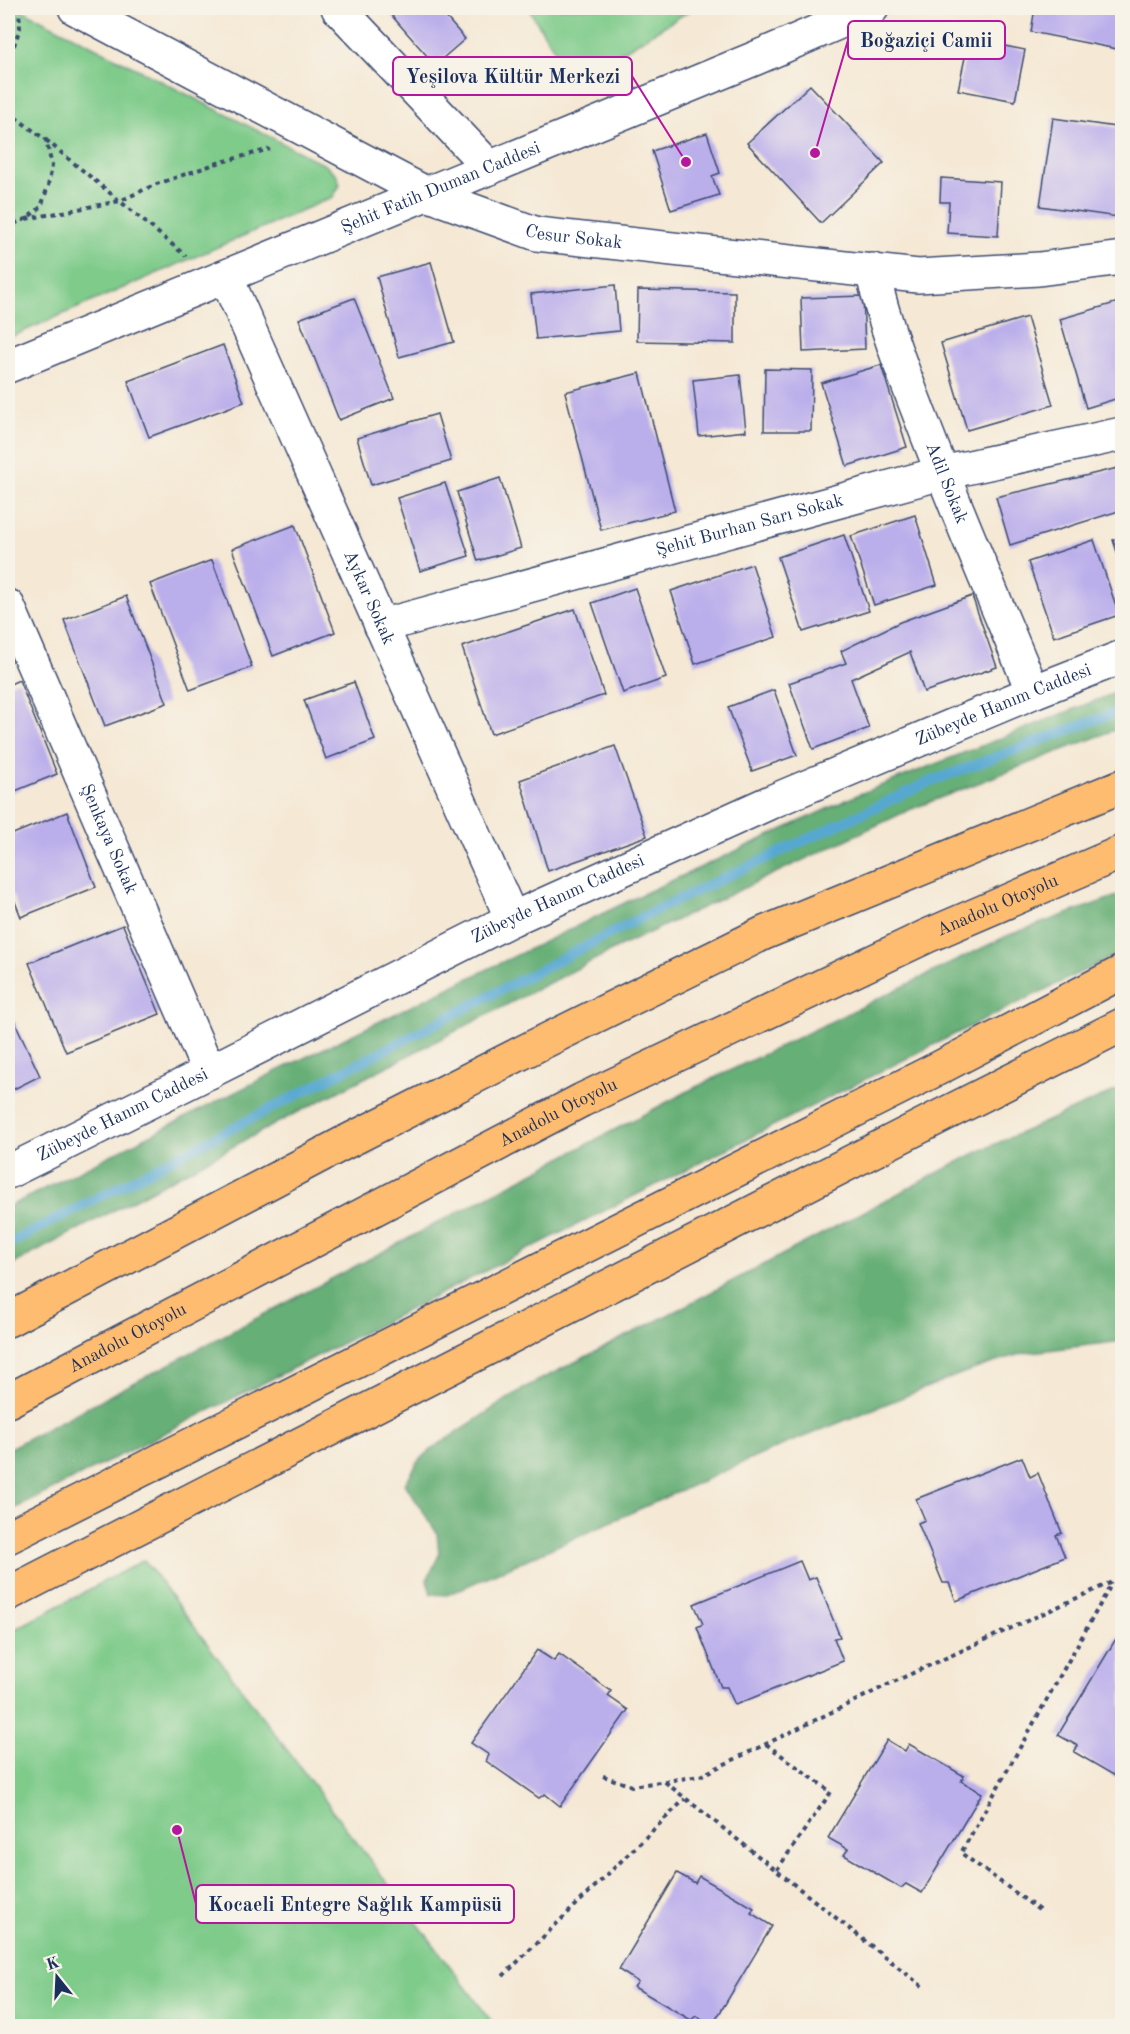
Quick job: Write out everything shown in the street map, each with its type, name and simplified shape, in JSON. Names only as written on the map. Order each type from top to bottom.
[{"type":"main road","points":[[8,1320],[352,1139],[764,933],[1122,786]]},
{"type":"main road","name":"Anadolu Otoyolu","points":[[8,1401],[582,1100],[927,936],[1122,852]]},
{"type":"main road","points":[[8,1537],[939,1068],[1122,972]]},
{"type":"main road","points":[[8,1594],[1122,1025]]},
{"type":"street","name":"Cesur Sokak","points":[[75,8],[427,194],[537,234],[918,276],[1039,269],[1122,258]]},
{"type":"street","points":[[338,8],[490,168]]},
{"type":"street","name":"Şehit Fatih Duman Caddesi","points":[[8,366],[873,8]]},
{"type":"street","name":"Adil Sokak","points":[[872,270],[880,308],[892,344],[1033,692]]},
{"type":"street","name":"Aykar Sokak","points":[[221,279],[381,626],[512,919]]},
{"type":"street","name":"Şehit Burhan Sarı Sokak","points":[[381,626],[942,472],[1122,434]]},
{"type":"street","name":"Şenkaya Sokak","points":[[8,606],[209,1072]]},
{"type":"street","name":"Zübeyde Hanım Caddesi","points":[[8,1172],[512,919],[773,801],[1122,657]]},
{"type":"path","points":[[8,63],[20,28],[19,8]]},
{"type":"path","points":[[8,112],[221,279]]},
{"type":"path","points":[[8,226],[26,219],[120,201],[154,185],[218,163],[317,136]]},
{"type":"path","points":[[26,219],[41,207],[48,186],[52,166],[46,140]]},
{"type":"path","points":[[603,1776],[632,1786],[700,1776],[902,1678],[1112,1582],[961,1853],[1039,1910]]},
{"type":"path","points":[[766,1744],[831,1792],[776,1871]]},
{"type":"path","points":[[664,1781],[923,1988]]},
{"type":"path","points":[[503,1976],[685,1799]]},
{"type":"green space","points":[[8,8],[18,8],[325,165],[336,174],[340,185],[333,197],[8,338]]},
{"type":"green space","points":[[528,8],[694,8],[574,81]]},
{"type":"green space","points":[[1122,690],[1122,727],[909,810],[617,948],[277,1123],[8,1267],[8,1207],[277,1071],[643,894],[857,795]]},
{"type":"green space","points":[[1122,894],[1122,952],[8,1512],[8,1449],[692,1089],[1009,935]]},
{"type":"green space","points":[[1122,1088],[1122,1341],[1023,1353],[963,1373],[776,1448],[447,1595],[431,1594],[427,1580],[439,1555],[437,1533],[405,1484],[419,1460],[436,1446],[524,1388],[975,1153]]},
{"type":"green space","points":[[144,1560],[495,2026],[8,2026],[8,1633]]},
{"type":"building","points":[[385,8],[438,8],[465,39],[435,65]]},
{"type":"building","points":[[1035,8],[1122,8],[1122,50],[1031,32]]},
{"type":"building","points":[[969,39],[1025,50],[1015,101],[958,90]]},
{"type":"building","points":[[810,85],[884,163],[821,223],[747,143]]},
{"type":"building","points":[[1053,118],[1122,128],[1122,188],[1118,217],[1040,206]]},
{"type":"building","points":[[707,133],[720,173],[712,176],[719,195],[671,210],[652,151]]},
{"type":"building","points":[[941,178],[1001,182],[998,236],[947,233],[949,202],[940,202]]},
{"type":"building","points":[[431,262],[454,342],[399,357],[377,277]]},
{"type":"building","points":[[615,285],[619,331],[536,339],[531,294]]},
{"type":"building","points":[[638,290],[735,292],[735,343],[637,341]]},
{"type":"building","points":[[863,296],[865,349],[803,352],[801,298]]},
{"type":"building","points":[[354,298],[394,398],[339,420],[299,319]]},
{"type":"building","points":[[1122,301],[1122,397],[1086,408],[1060,319]]},
{"type":"building","points":[[1027,317],[1053,405],[967,430],[941,343]]},
{"type":"building","points":[[223,345],[244,402],[149,437],[128,381]]},
{"type":"building","points":[[881,365],[907,447],[847,466],[821,383]]},
{"type":"building","points":[[765,369],[812,370],[811,431],[764,431]]},
{"type":"building","points":[[640,373],[675,511],[601,530],[565,392]]},
{"type":"building","points":[[740,375],[746,431],[699,436],[693,380]]},
{"type":"building","points":[[437,414],[451,461],[371,485],[357,438]]},
{"type":"building","points":[[1122,467],[1122,510],[1010,545],[996,497]]},
{"type":"building","points":[[500,478],[521,548],[478,561],[457,492]]},
{"type":"building","points":[[445,483],[469,556],[420,571],[397,498]]},
{"type":"building","points":[[915,515],[937,585],[874,605],[851,536]]},
{"type":"building","points":[[295,525],[335,632],[273,656],[232,549]]},
{"type":"building","points":[[844,535],[869,611],[803,632],[778,557]]},
{"type":"building","points":[[1122,537],[1122,567],[1113,540]]},
{"type":"building","points":[[1094,540],[1119,615],[1054,637],[1028,562]]},
{"type":"building","points":[[212,560],[252,667],[190,690],[150,584]]},
{"type":"building","points":[[752,564],[776,637],[695,664],[671,591]]},
{"type":"building","points":[[635,588],[666,678],[623,693],[592,603]]},
{"type":"building","points":[[126,596],[167,703],[105,726],[64,620]]},
{"type":"building","points":[[972,596],[997,667],[924,692],[910,652],[851,679],[869,728],[813,749],[789,683],[846,663],[841,651],[900,622]]},
{"type":"building","points":[[575,609],[604,695],[491,734],[462,647]]},
{"type":"building","points":[[19,680],[57,774],[8,794],[8,685]]},
{"type":"building","points":[[354,682],[375,740],[326,759],[304,700]]},
{"type":"building","points":[[774,690],[797,755],[752,771],[728,707]]},
{"type":"building","points":[[615,746],[647,836],[548,871],[520,780]]},
{"type":"building","points":[[67,812],[96,887],[21,917],[8,884],[8,836]]},
{"type":"building","points":[[123,925],[160,1014],[66,1052],[29,963]]},
{"type":"building","points":[[8,1007],[40,1076],[8,1092]]},
{"type":"building","points":[[1022,1457],[1030,1477],[1038,1473],[1062,1533],[1056,1535],[1065,1557],[956,1601],[949,1583],[943,1583],[918,1523],[925,1520],[916,1499]]},
{"type":"building","points":[[800,1561],[808,1580],[816,1577],[840,1637],[834,1638],[843,1661],[735,1705],[727,1687],[721,1687],[697,1627],[703,1624],[694,1604]]},
{"type":"building","points":[[1117,1637],[1122,1641],[1122,1780],[1074,1752],[1078,1746],[1058,1735]]},
{"type":"building","points":[[537,1650],[554,1661],[559,1654],[611,1691],[608,1696],[628,1710],[560,1806],[545,1794],[539,1798],[486,1761],[489,1755],[471,1743]]},
{"type":"building","points":[[887,1740],[905,1751],[909,1744],[964,1776],[961,1781],[982,1793],[922,1893],[906,1884],[901,1888],[844,1855],[848,1849],[828,1838]]},
{"type":"building","points":[[677,1873],[695,1883],[699,1876],[754,1908],[751,1913],[772,1926],[712,2026],[696,2016],[691,2020],[634,1987],[638,1982],[619,1970]]},
{"type":"waterway","points":[[8,1244],[660,908],[929,782],[1122,710]]},
{"type":"place","name":"Boğaziçi Camii","points":[[815,153]]},
{"type":"place","name":"Yeşilova Kültür Merkezi","points":[[686,162]]},
{"type":"place","name":"Kocaeli Entegre Sağlık Kampüsü","points":[[177,1830]]}]
